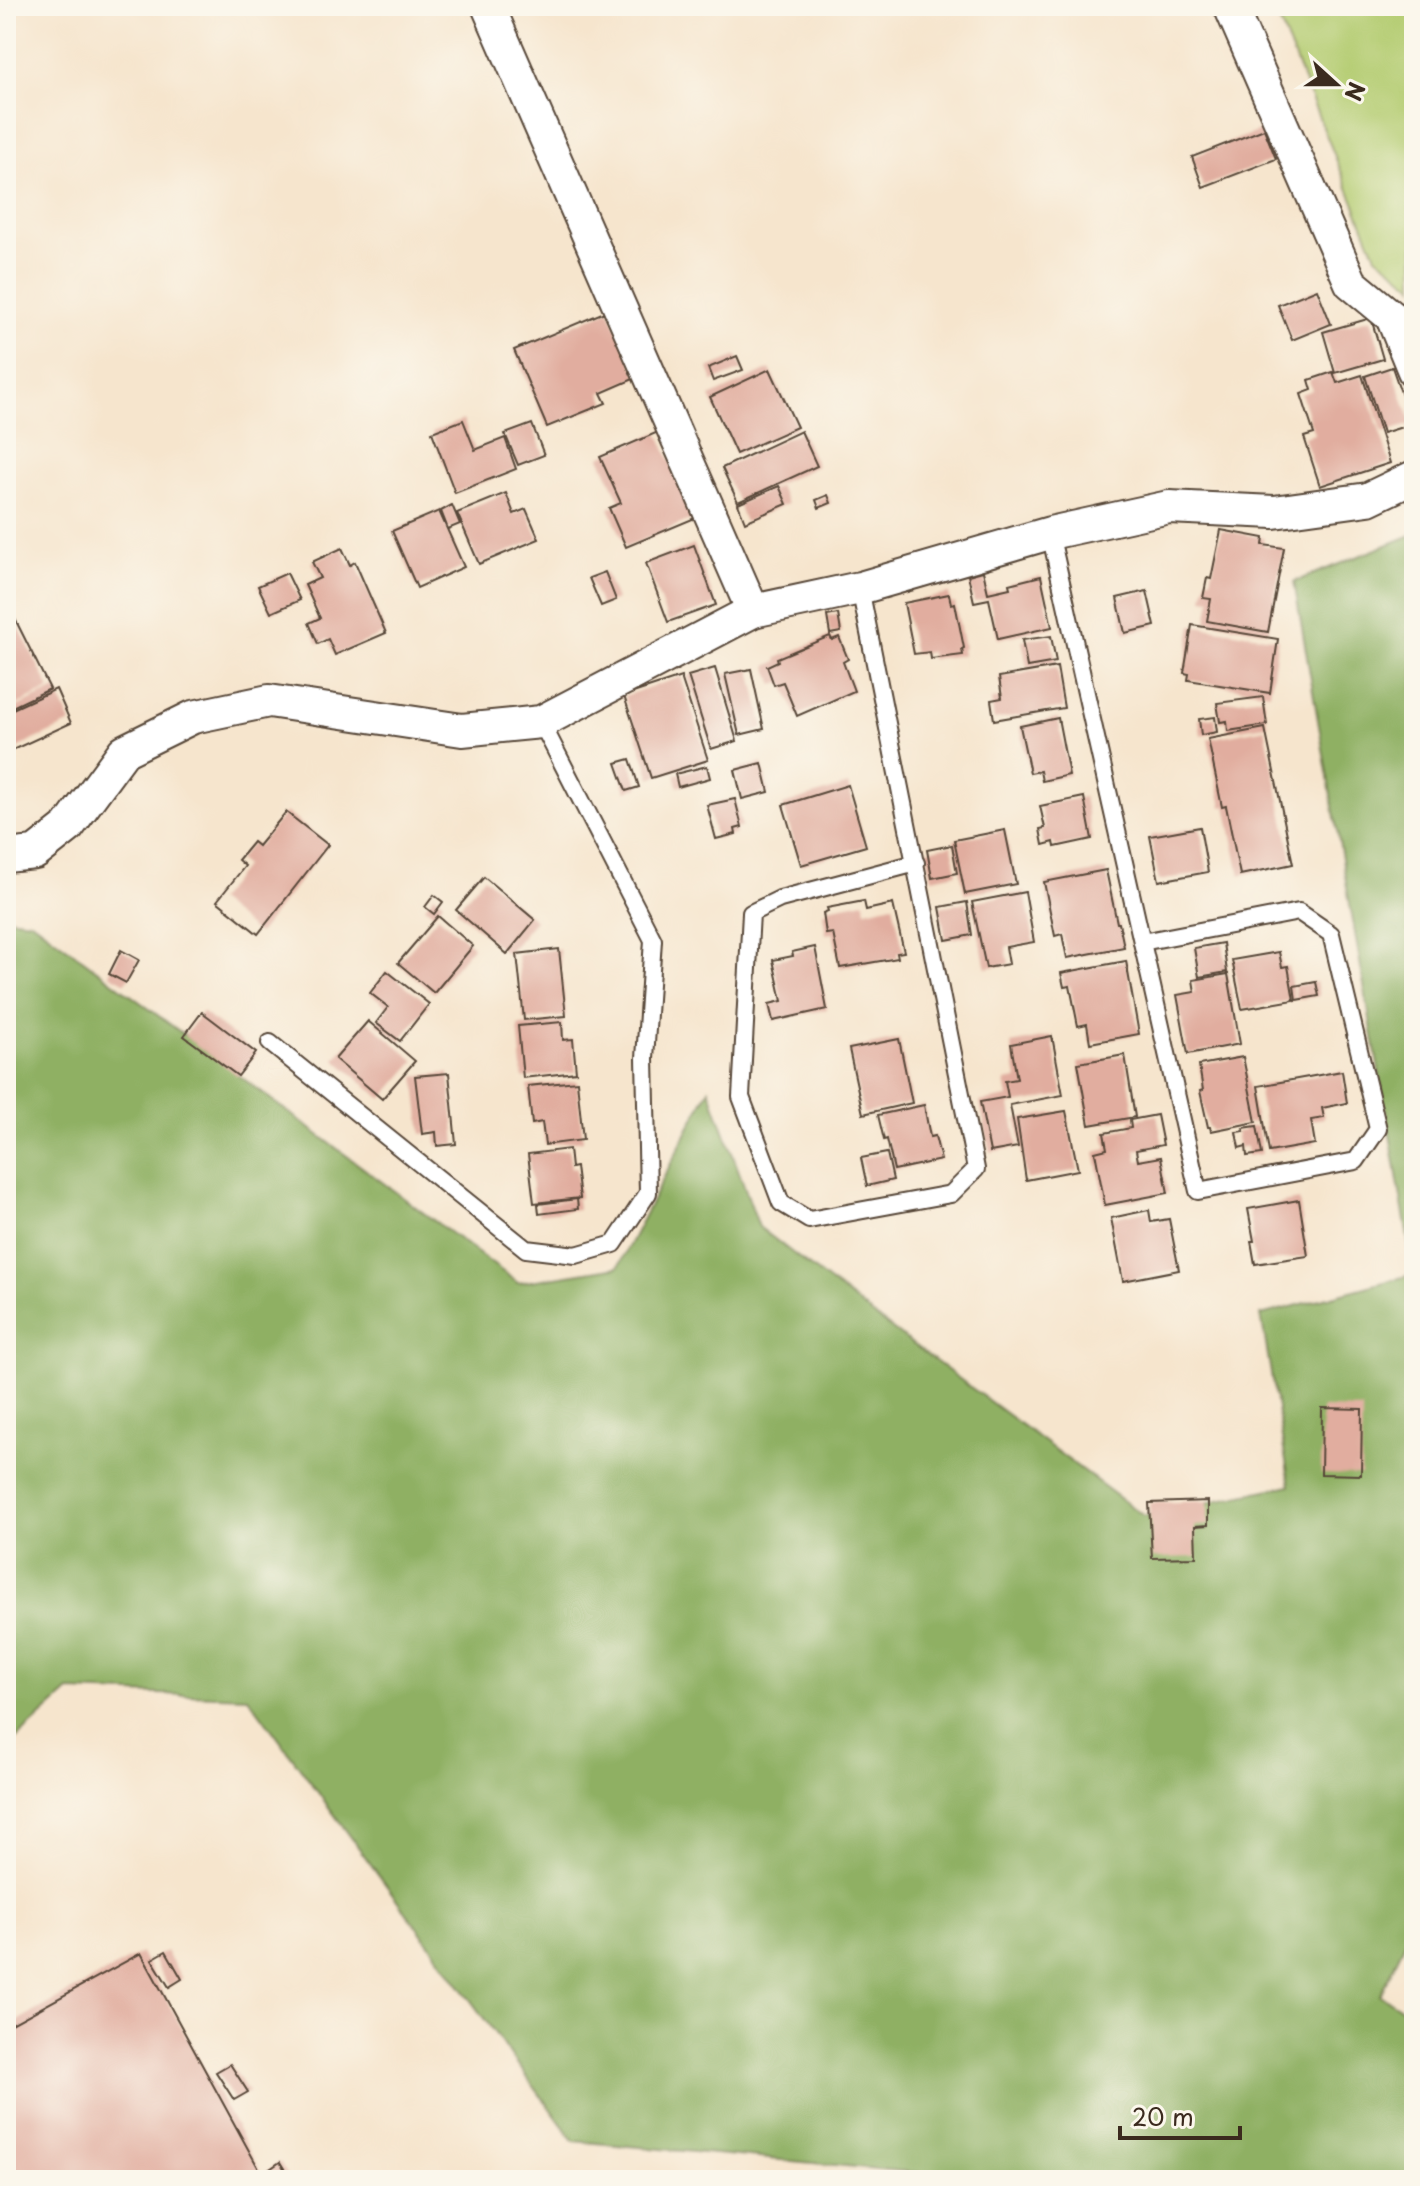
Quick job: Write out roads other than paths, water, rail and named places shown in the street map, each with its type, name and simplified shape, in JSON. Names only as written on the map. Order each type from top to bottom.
[{"type":"street","points":[[488,6],[753,611]]},
{"type":"street","points":[[1230,6],[1351,283],[1392,317],[1414,371]]},
{"type":"street","points":[[6,856],[35,853],[68,827],[124,751],[193,717],[269,701],[462,730],[541,722],[753,611],[860,588],[1050,533],[1169,507],[1274,512],[1368,499],[1414,477]]},
{"type":"lane","points":[[1050,533],[1198,1191],[1356,1161],[1378,1129],[1331,934],[1299,912],[1142,942]]},
{"type":"lane","points":[[860,588],[916,863],[976,1169],[951,1194],[809,1220],[781,1203],[741,1097],[751,913],[780,899],[916,863]]},
{"type":"lane","points":[[270,1043],[526,1249],[576,1255],[614,1244],[648,1193],[645,1058],[653,940],[541,722]]}]
